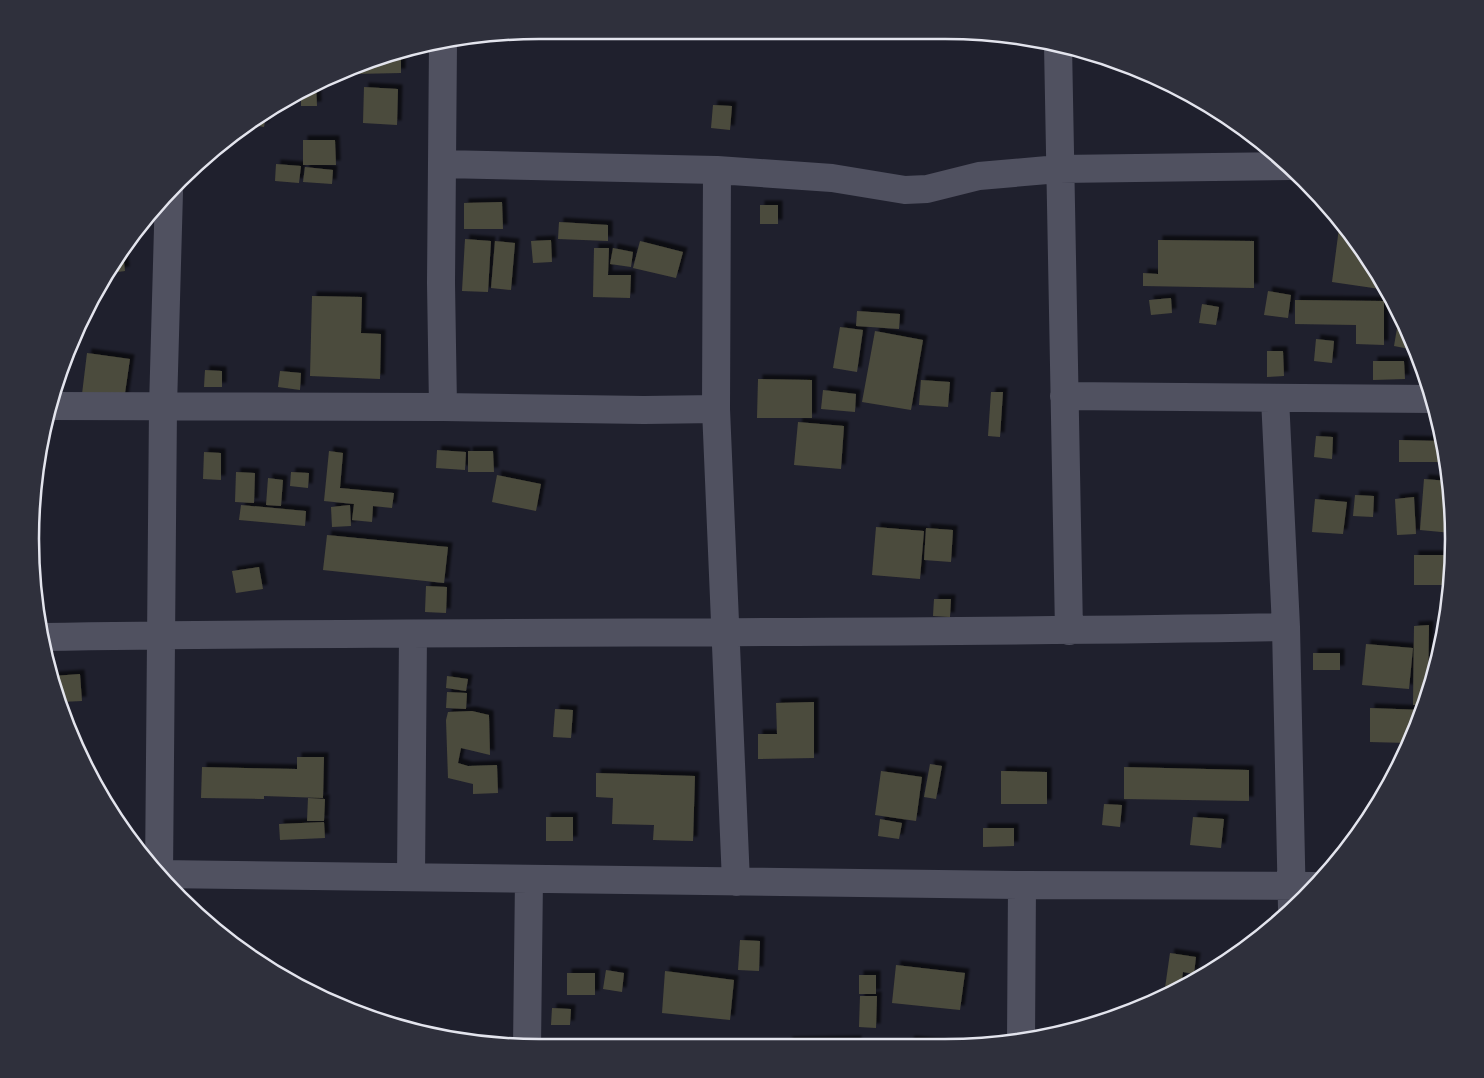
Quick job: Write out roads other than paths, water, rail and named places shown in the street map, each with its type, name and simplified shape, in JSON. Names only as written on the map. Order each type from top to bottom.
[{"type":"street","points":[[443,48],[443,406]]},
{"type":"street","points":[[1058,52],[1069,631]]},
{"type":"street","points":[[442,164],[717,170],[832,178],[905,190],[927,189],[979,176],[1059,170],[1278,166]]},
{"type":"street","points":[[717,170],[716,409],[736,882]]},
{"type":"street","points":[[159,864],[163,407],[169,203]]},
{"type":"street","points":[[1064,396],[1425,399]]},
{"type":"street","points":[[1275,398],[1300,892]]},
{"type":"street","points":[[57,406],[443,406],[644,410],[716,409]]},
{"type":"street","points":[[48,637],[725,631],[1069,631],[1286,627]]},
{"type":"street","points":[[411,877],[413,634]]},
{"type":"street","points":[[168,874],[1022,885],[1299,893]]},
{"type":"street","points":[[527,1039],[530,879]]},
{"type":"street","points":[[1021,1033],[1022,885]]}]
